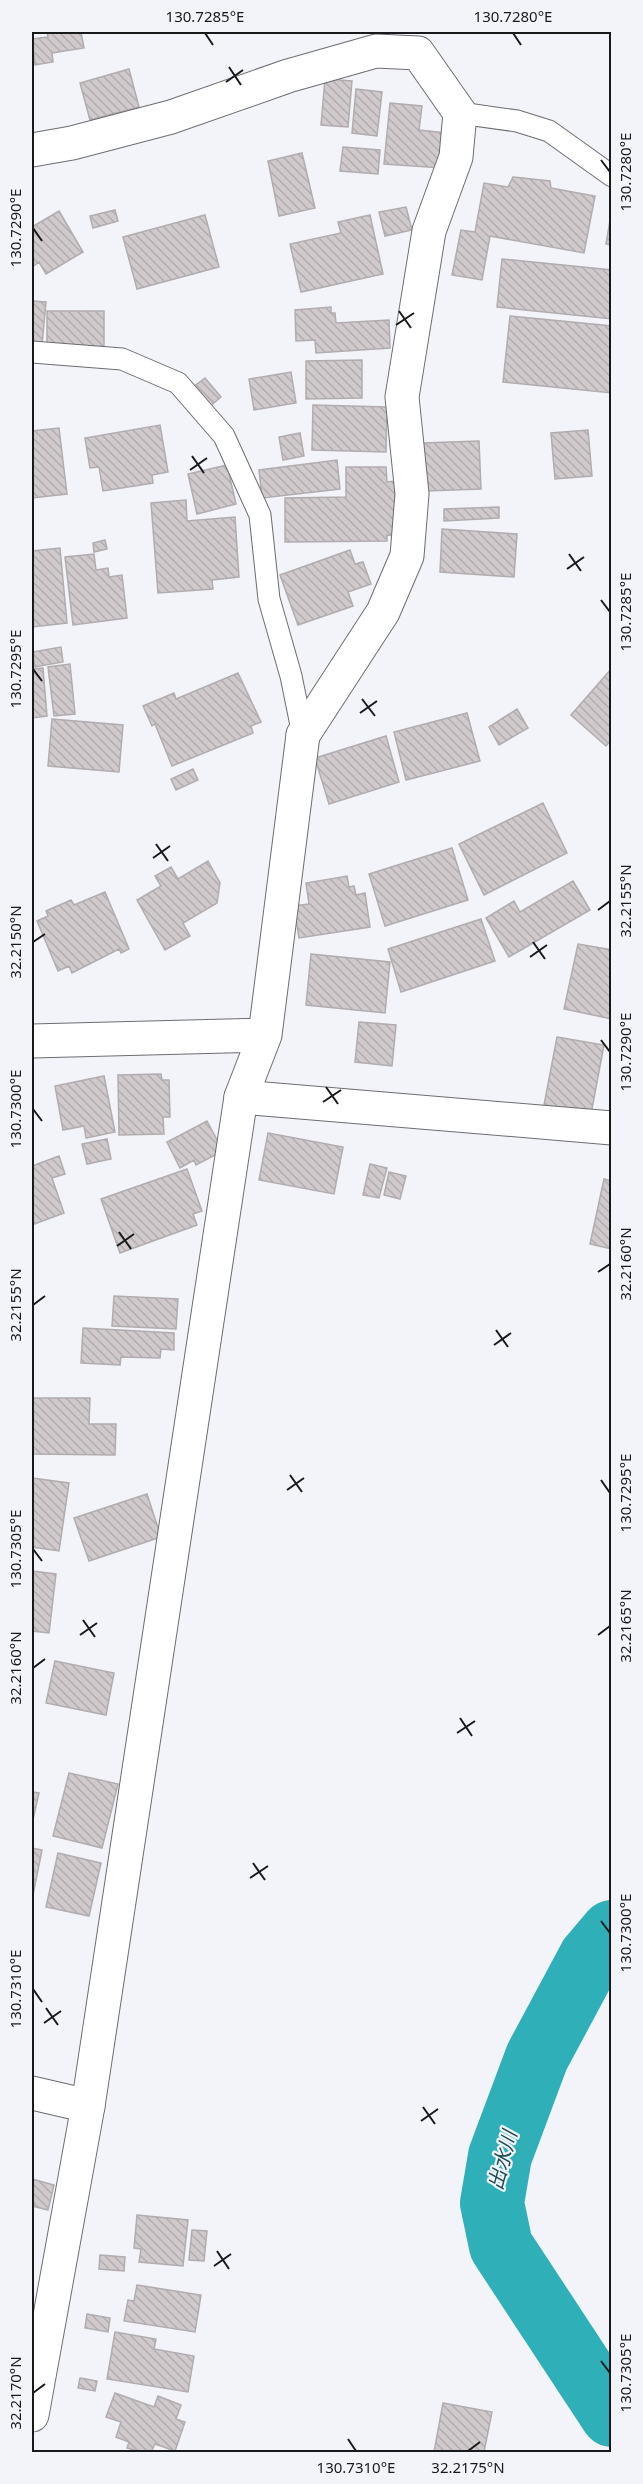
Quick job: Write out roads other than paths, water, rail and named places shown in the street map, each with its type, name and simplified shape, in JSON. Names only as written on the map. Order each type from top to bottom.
[{"type":"street","points":[[32,150],[72,143],[171,117],[288,76],[376,51],[418,53],[460,112],[456,157],[429,231],[418,314],[402,397],[412,494],[407,556],[383,612],[303,735],[265,1035],[242,1097],[88,2106],[32,2415]]},
{"type":"street","points":[[32,1041],[265,1035]]},
{"type":"street","points":[[242,1097],[610,1119]]},
{"type":"street","points":[[32,2093],[88,2106]]},
{"type":"lane","points":[[460,112],[517,121],[549,131],[612,176]]},
{"type":"lane","points":[[32,352],[122,359],[178,383],[224,436],[260,515],[269,599],[291,676],[303,735]]},
{"type":"waterway","name":"出水川","points":[[612,1932],[590,1958],[537,2057],[500,2156],[492,2203],[501,2246],[612,2415]]}]
